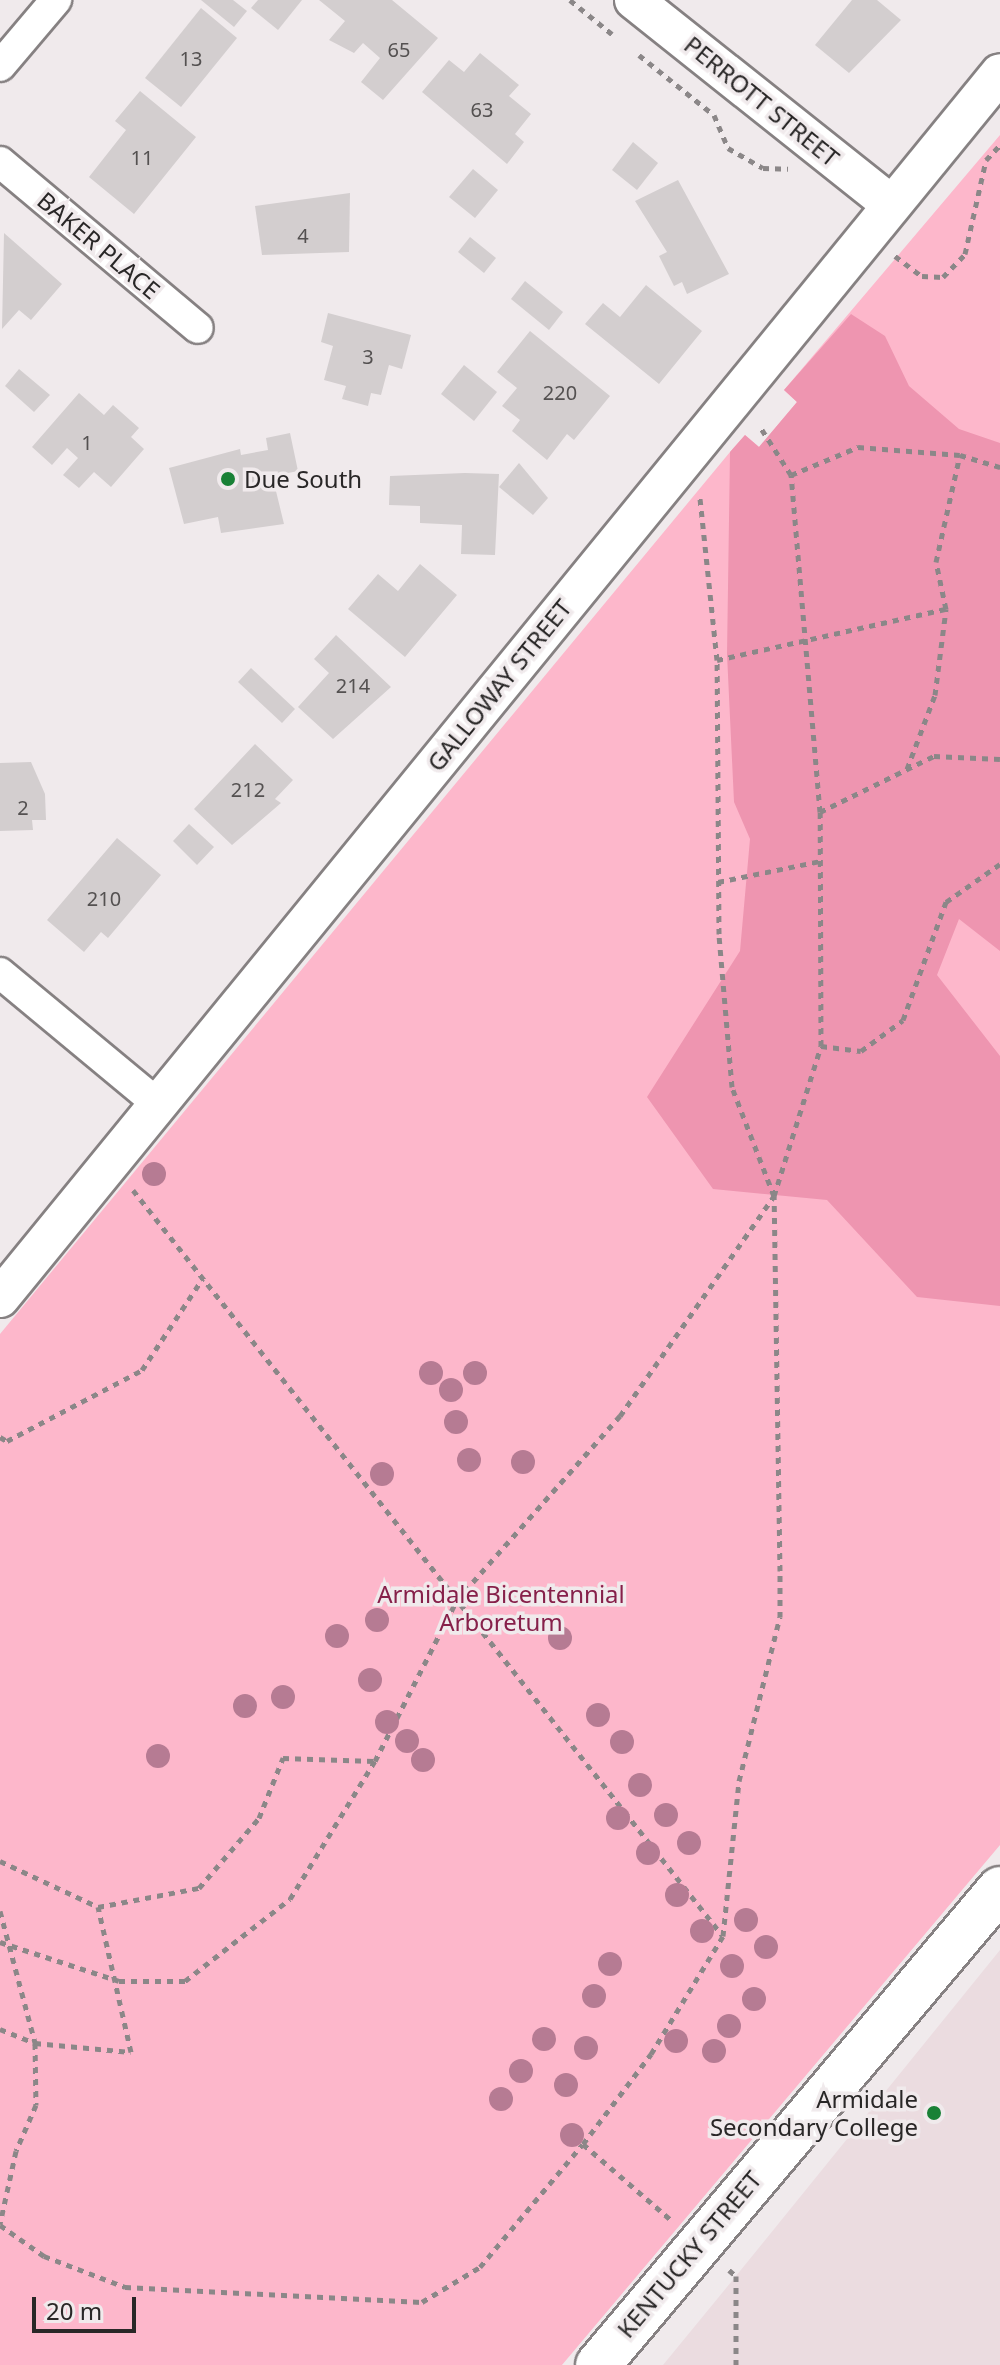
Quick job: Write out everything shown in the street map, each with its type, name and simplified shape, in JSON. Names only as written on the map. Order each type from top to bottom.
[{"type":"main road","name":"KENTUCKY STREET","points":[[598,2365],[1000,1889]]},
{"type":"street","points":[[0,66],[56,0]]},
{"type":"street","name":"PERROTT STREET","points":[[634,0],[889,203]]},
{"type":"street","name":"GALLOWAY STREET","points":[[0,1298],[889,203],[1000,73]]},
{"type":"street","name":"BAKER PLACE","points":[[0,162],[198,328]]},
{"type":"street","points":[[0,973],[159,1105]]},
{"type":"path","points":[[570,0],[618,38]]},
{"type":"path","points":[[630,48],[714,115],[728,148],[799,178]]},
{"type":"path","points":[[890,252],[922,276],[943,277],[965,254],[986,160],[1000,145]]},
{"type":"path","points":[[0,1942],[119,1981],[185,1981],[290,1899],[375,1761],[457,1600],[620,1416],[774,1196],[821,1046],[820,812],[791,475],[768,432]]},
{"type":"path","points":[[791,475],[858,447],[960,455],[1000,467]]},
{"type":"path","points":[[907,769],[935,695],[946,609],[936,562],[960,455]]},
{"type":"path","points":[[0,1911],[35,2043],[36,2105],[16,2151],[0,2225],[44,2256],[125,2287],[422,2302],[480,2267],[583,2144],[651,2054],[723,1936],[739,1781],[780,1617],[774,1196],[732,1087],[718,882],[717,660],[699,490]]},
{"type":"path","points":[[717,660],[806,645],[946,609]]},
{"type":"path","points":[[820,812],[934,756],[1000,759]]},
{"type":"path","points":[[718,882],[820,861]]},
{"type":"path","points":[[821,1046],[861,1051],[903,1020],[946,902],[1000,864]]},
{"type":"path","points":[[130,1186],[723,1936]]},
{"type":"path","points":[[0,1447],[142,1370],[203,1278]]},
{"type":"path","points":[[0,1437],[7,1441]]},
{"type":"path","points":[[0,1861],[98,1907],[199,1888],[259,1818],[283,1758],[375,1761]]},
{"type":"path","points":[[0,2029],[35,2043],[131,2052],[119,1981],[98,1907]]},
{"type":"path","points":[[583,2144],[680,2228]]},
{"type":"path","points":[[736,2276],[736,2365]]},
{"type":"shaded area","points":[[851,314],[885,336],[909,386],[959,429],[1000,443],[1000,951],[959,919],[937,975],[1000,1056],[1000,1306],[917,1297],[827,1200],[713,1189],[647,1097],[740,951],[750,839],[734,802],[727,654],[730,452],[745,435],[759,447],[797,402],[784,390]]},
{"type":"shaded area","name":"Armidale Secondary College","points":[[1000,1950],[1000,2365],[663,2365],[736,2276]]},
{"type":"green space","name":"Armidale Bicentennial Arboretum","points":[[1000,135],[1000,1845],[562,2365],[0,2365],[0,1334],[730,452],[745,435],[759,447],[797,402],[784,390]]},
{"type":"building","points":[[201,0],[233,0],[247,11],[234,27]]},
{"type":"building","points":[[258,0],[302,0],[278,30],[251,8]]},
{"type":"building","points":[[319,0],[392,0],[438,38],[383,100],[361,82],[380,58],[363,43],[354,53],[329,40],[345,21]]},
{"type":"building","points":[[852,0],[877,0],[901,20],[849,73],[815,45]]},
{"type":"building","points":[[201,8],[237,38],[181,107],[145,78]]},
{"type":"building","points":[[480,53],[519,85],[509,96],[531,114],[515,134],[524,142],[507,164],[422,92],[449,60],[464,72]]},
{"type":"building","points":[[140,91],[196,137],[134,214],[89,177],[126,130],[115,121]]},
{"type":"building","points":[[633,142],[658,163],[637,190],[612,170]]},
{"type":"building","points":[[473,169],[498,190],[475,218],[449,197]]},
{"type":"building","points":[[678,180],[729,274],[687,294],[682,282],[674,286],[659,256],[667,252],[635,201]]},
{"type":"building","points":[[350,193],[349,252],[262,255],[255,206]]},
{"type":"building","points":[[4,233],[62,284],[31,320],[19,310],[2,329]]},
{"type":"building","points":[[470,237],[496,258],[484,273],[458,252]]},
{"type":"building","points":[[525,281],[563,312],[549,330],[511,299]]},
{"type":"building","points":[[646,285],[702,331],[659,384],[585,324],[603,303],[620,317]]},
{"type":"building","points":[[328,313],[411,335],[402,369],[389,365],[381,395],[371,393],[368,406],[342,399],[346,386],[324,380],[333,346],[321,342]]},
{"type":"building","points":[[530,331],[610,396],[574,440],[567,434],[547,460],[512,431],[520,420],[502,406],[517,388],[497,372]]},
{"type":"building","points":[[464,365],[497,392],[474,421],[441,394]]},
{"type":"building","points":[[19,369],[50,395],[34,412],[5,386]]},
{"type":"building","points":[[79,393],[104,415],[113,405],[139,428],[131,437],[144,449],[111,487],[94,472],[79,488],[63,475],[78,458],[67,448],[52,465],[32,447]]},
{"type":"building","name":"Due South","points":[[290,433],[298,471],[283,474],[286,485],[275,487],[284,524],[221,533],[218,517],[184,524],[169,468],[240,449],[241,455],[268,450],[266,438]]},
{"type":"building","points":[[519,463],[548,498],[533,515],[499,487]]},
{"type":"building","points":[[499,474],[495,555],[461,554],[462,525],[420,523],[420,506],[389,505],[390,476]]},
{"type":"building","points":[[420,564],[457,595],[405,657],[348,609],[378,574],[398,591]]},
{"type":"building","points":[[336,635],[391,687],[333,739],[298,707],[329,673],[314,659]]},
{"type":"building","points":[[251,668],[295,709],[282,723],[238,682]]},
{"type":"building","points":[[255,744],[293,780],[275,799],[281,803],[232,845],[194,809]]},
{"type":"building","points":[[31,762],[45,794],[46,820],[32,820],[33,830],[0,831],[0,763]]},
{"type":"building","points":[[189,824],[214,847],[197,865],[173,841]]},
{"type":"building","points":[[117,838],[161,875],[108,938],[101,932],[84,952],[47,920]]},
{"type":"place","name":"Due South","points":[[228,479]]},
{"type":"place","name":"Armidale Secondary College","points":[[934,2113]]}]
